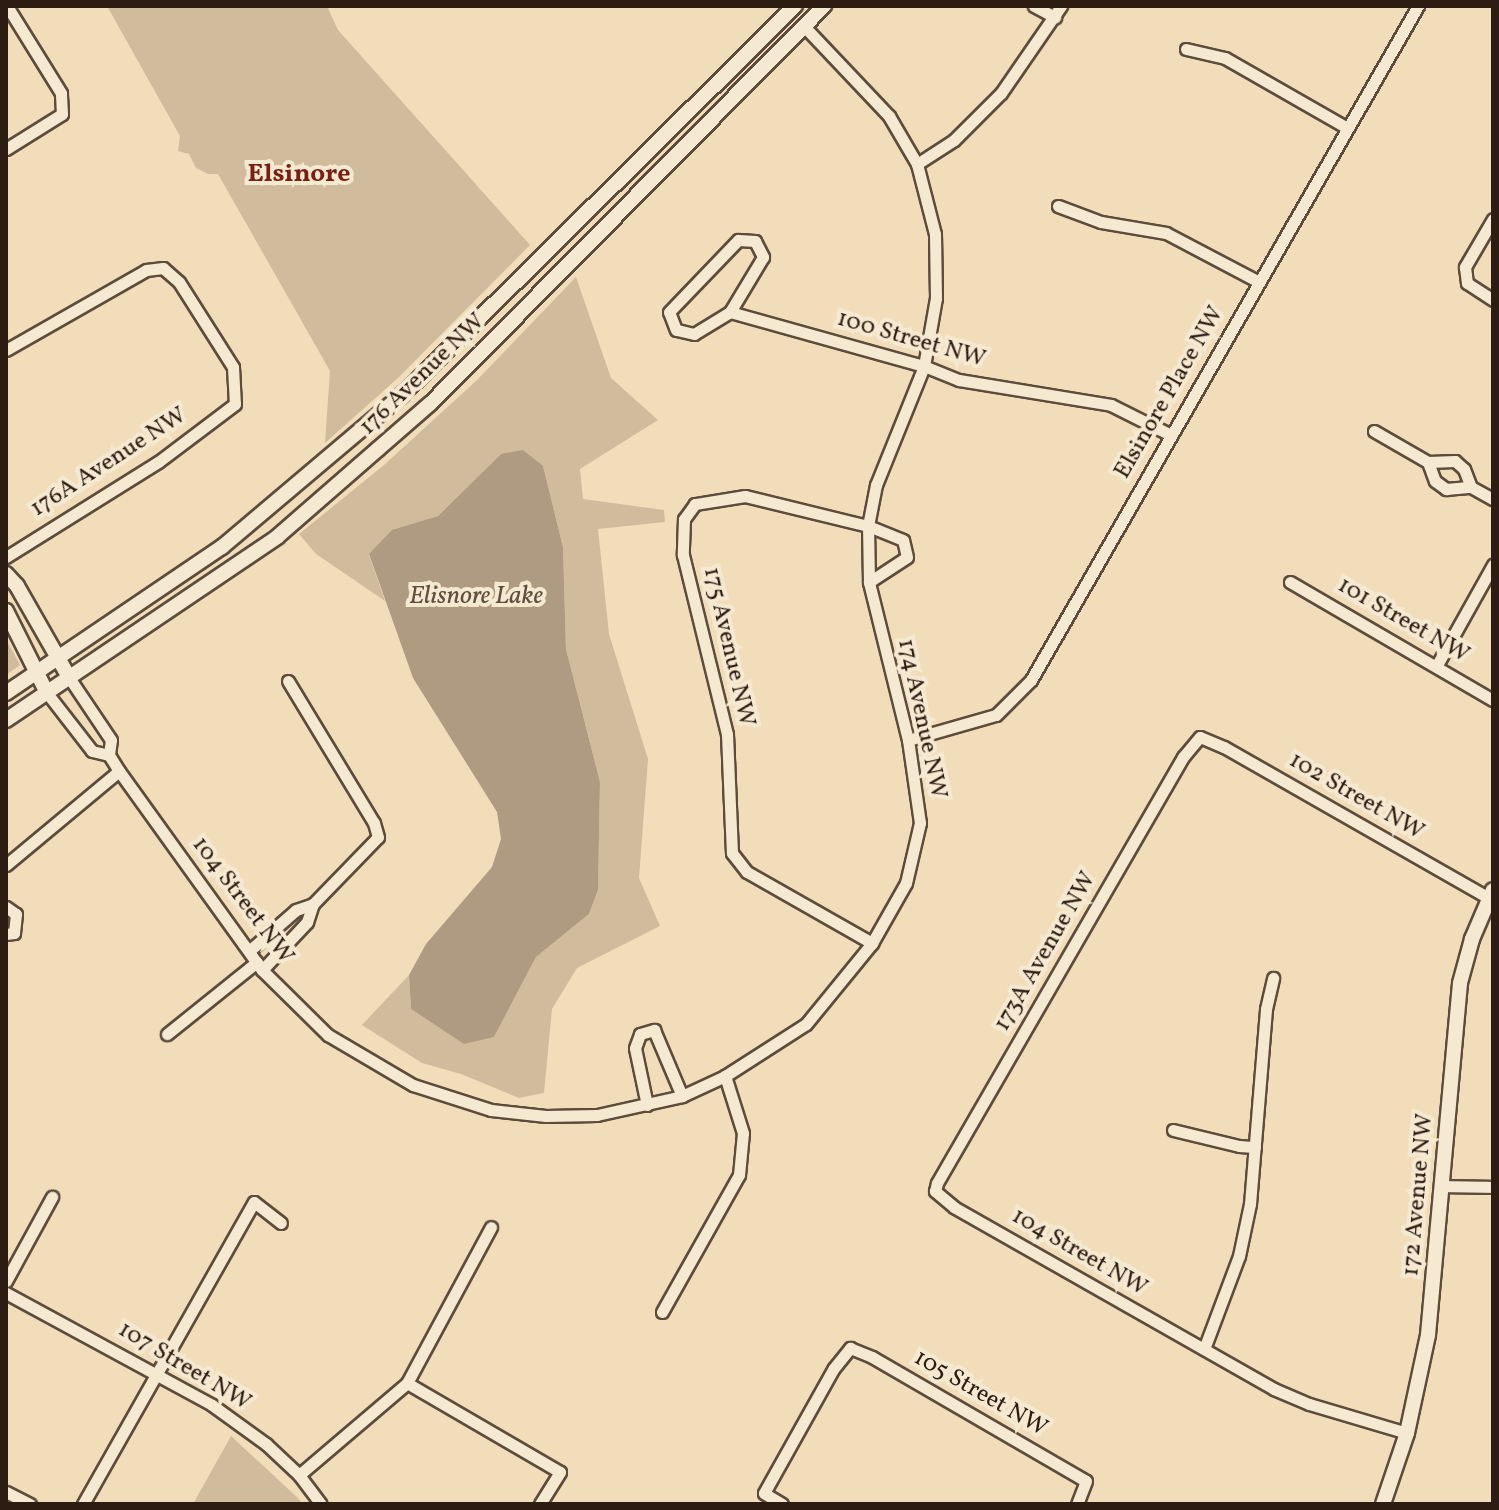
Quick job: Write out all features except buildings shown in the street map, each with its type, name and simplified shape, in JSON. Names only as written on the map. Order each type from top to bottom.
[{"type":"street","points":[[6,149],[62,114],[61,93],[7,6]]},
{"type":"street","name":"176 Avenue NW","points":[[6,720],[277,537],[431,403],[824,6]]},
{"type":"street","points":[[917,164],[954,140],[1001,93],[1058,12],[1034,6]]},
{"type":"street","name":"Elsinore Place NW","points":[[908,740],[996,715],[1031,680],[1418,6]]},
{"type":"street","points":[[789,8],[804,26]]},
{"type":"street","name":"176 Avenue NW","points":[[6,693],[222,547],[402,395],[789,8]]},
{"type":"street","name":"174 Avenue NW","points":[[491,1110],[546,1116],[597,1115],[682,1096],[725,1076],[806,1024],[872,943],[906,883],[920,823],[908,740],[869,582],[868,526],[876,485],[924,366],[936,298],[935,234],[917,164],[889,116],[804,26]]},
{"type":"street","points":[[1186,49],[1225,58],[1347,128]]},
{"type":"street","points":[[1058,206],[1101,222],[1166,233],[1259,282]]},
{"type":"street","points":[[1493,219],[1465,267],[1467,283],[1493,300]]},
{"type":"street","points":[[738,240],[755,241],[763,257],[730,312],[694,334],[676,330],[669,312],[738,240]]},
{"type":"street","name":"176A Avenue NW","points":[[6,350],[146,270],[163,268],[179,282],[233,367],[235,404],[158,462],[6,557]]},
{"type":"street","name":"100 Street NW","points":[[730,312],[924,366],[959,380],[1111,405],[1171,435]]},
{"type":"street","points":[[1374,431],[1428,462],[1455,461],[1464,469],[1471,487]]},
{"type":"street","points":[[1428,462],[1435,481],[1446,489],[1471,487],[1493,499]]},
{"type":"street","name":"175 Avenue NW","points":[[868,526],[745,496],[695,504],[684,519],[683,555],[727,734],[732,853],[747,872],[872,943]]},
{"type":"street","points":[[868,526],[903,540],[908,552],[899,564],[869,582]]},
{"type":"street","points":[[1437,665],[1493,565]]},
{"type":"street","name":"104 Street NW","points":[[6,574],[17,586],[70,679],[111,740],[109,755],[119,771],[260,966],[328,1035],[413,1085],[491,1110]]},
{"type":"street","name":"101 Street NW","points":[[1290,582],[1493,700]]},
{"type":"street","name":"104 Street NW","points":[[6,611],[47,693],[92,751],[109,755]]},
{"type":"street","points":[[167,1034],[260,966],[307,922],[313,904],[378,837],[374,823],[288,681]]},
{"type":"street","name":"102 Street NW","points":[[1200,737],[1224,747],[1491,894]]},
{"type":"street","name":"173A Avenue NW","points":[[935,1191],[1183,757],[1200,737]]},
{"type":"street","points":[[6,865],[119,771]]},
{"type":"street","name":"172 Avenue NW","points":[[1383,1504],[1407,1433],[1428,1335],[1456,1007],[1468,950],[1491,894]]},
{"type":"street","points":[[249,951],[296,910],[313,904]]},
{"type":"street","points":[[6,907],[16,914],[14,933],[6,934]]},
{"type":"street","points":[[1204,1349],[1239,1256],[1250,1204],[1266,1009],[1273,978]]},
{"type":"street","points":[[647,1105],[635,1048],[640,1034],[654,1030],[682,1096]]},
{"type":"street","points":[[662,1312],[739,1175],[743,1133],[725,1076]]},
{"type":"street","points":[[1173,1130],[1255,1147]]},
{"type":"street","points":[[1443,1186],[1493,1187]]},
{"type":"street","name":"104 Street NW","points":[[935,1191],[954,1207],[1289,1396],[1407,1433]]},
{"type":"street","points":[[6,1281],[52,1197]]},
{"type":"street","points":[[83,1504],[254,1202],[281,1223]]},
{"type":"street","points":[[299,1475],[407,1383],[491,1227]]},
{"type":"street","name":"107 Street NW","points":[[6,1293],[157,1374],[257,1437],[299,1475],[321,1504]]},
{"type":"street","name":"105 Street NW","points":[[782,1504],[764,1493],[827,1381],[850,1348],[872,1357],[1086,1481],[1077,1504]]},
{"type":"street","points":[[407,1383],[560,1472],[540,1504]]},
{"type":"street","points":[[6,1492],[30,1504]]},
{"type":"shaded area","points":[[107,6],[327,6],[338,30],[530,245],[399,377],[325,443],[330,371],[218,174],[208,174],[196,168],[189,154],[178,151],[180,136]]},
{"type":"shaded area","points":[[576,277],[611,378],[658,420],[580,469],[583,499],[664,510],[665,522],[598,529],[609,634],[648,759],[639,878],[660,926],[577,968],[552,1009],[544,1093],[519,1098],[461,1074],[422,1063],[362,1025],[409,975],[411,1009],[464,1043],[494,1037],[536,957],[589,914],[598,890],[600,782],[566,649],[563,547],[543,466],[501,454],[438,516],[401,528],[369,555],[385,601],[316,554],[299,534],[384,465],[476,381]]},
{"type":"shaded area","points":[[6,639],[20,665],[6,675]]},
{"type":"shaded area","points":[[231,1436],[299,1499],[302,1504],[193,1504]]},
{"type":"water","name":"Elisnore Lake","points":[[523,450],[543,466],[563,547],[566,649],[600,782],[598,890],[589,914],[536,957],[494,1037],[464,1044],[411,1009],[409,975],[426,944],[492,867],[501,839],[497,812],[413,678],[369,554],[392,530],[438,516],[501,454]]},
{"type":"district","name":"Elsinore","points":[[299,175]]}]
